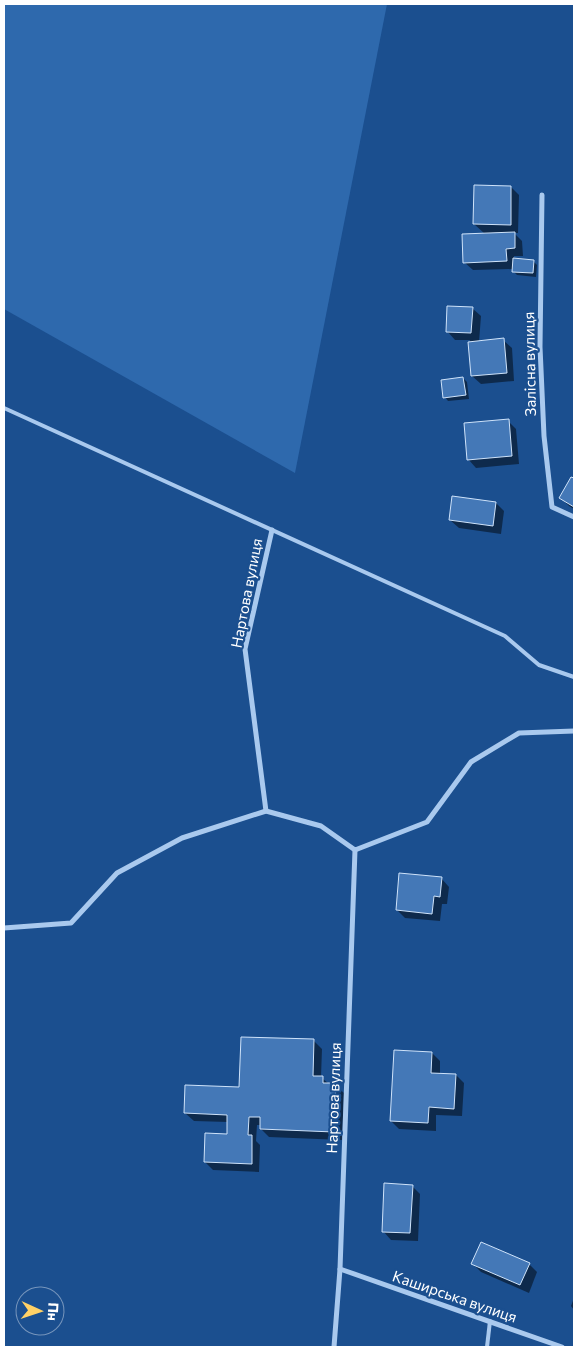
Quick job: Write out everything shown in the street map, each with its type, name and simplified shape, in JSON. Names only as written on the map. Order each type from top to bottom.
[{"type":"street","name":"Залісна вулиця","points":[[542,195],[540,347],[544,436],[552,508],[574,517]]},
{"type":"street","name":"Нартова вулиця","points":[[266,811],[245,649],[272,530]]},
{"type":"street","points":[[4,928],[71,923],[117,873],[182,838],[266,811],[321,826],[355,850],[427,822],[471,762],[519,733],[574,731]]},
{"type":"street","name":"Нартова вулиця","points":[[334,1347],[340,1269],[355,850]]},
{"type":"street","name":"Каширська вулиця","points":[[340,1269],[562,1347]]},
{"type":"lane","points":[[4,408],[505,636],[538,665],[574,678]]},
{"type":"lane","points":[[487,1347],[490,1321]]},
{"type":"shaded area","points":[[4,4],[387,4],[295,473],[4,309]]},
{"type":"building","points":[[474,185],[511,186],[511,225],[473,224]]},
{"type":"building","points":[[515,232],[515,248],[506,249],[507,261],[463,263],[462,234]]},
{"type":"building","points":[[513,258],[534,260],[533,273],[512,272]]},
{"type":"building","points":[[447,306],[473,307],[471,333],[446,332]]},
{"type":"building","points":[[504,338],[507,373],[471,376],[468,342]]},
{"type":"building","points":[[463,377],[466,395],[443,398],[441,380]]},
{"type":"building","points":[[509,419],[512,456],[467,460],[464,423]]},
{"type":"building","points":[[571,477],[574,478],[574,507],[559,498]]},
{"type":"building","points":[[452,496],[496,502],[493,526],[449,520]]},
{"type":"building","points":[[399,873],[442,877],[440,897],[434,896],[432,914],[396,910]]},
{"type":"building","points":[[241,1037],[314,1039],[313,1076],[323,1076],[323,1083],[336,1083],[334,1132],[260,1129],[260,1117],[249,1117],[248,1135],[252,1135],[252,1164],[204,1162],[205,1133],[227,1134],[227,1115],[184,1113],[185,1085],[239,1087]]},
{"type":"building","points":[[394,1050],[432,1052],[431,1073],[456,1074],[454,1109],[429,1107],[428,1123],[390,1121]]},
{"type":"building","points":[[384,1183],[413,1185],[410,1233],[382,1232]]},
{"type":"building","points":[[481,1242],[530,1263],[520,1285],[471,1264]]}]
